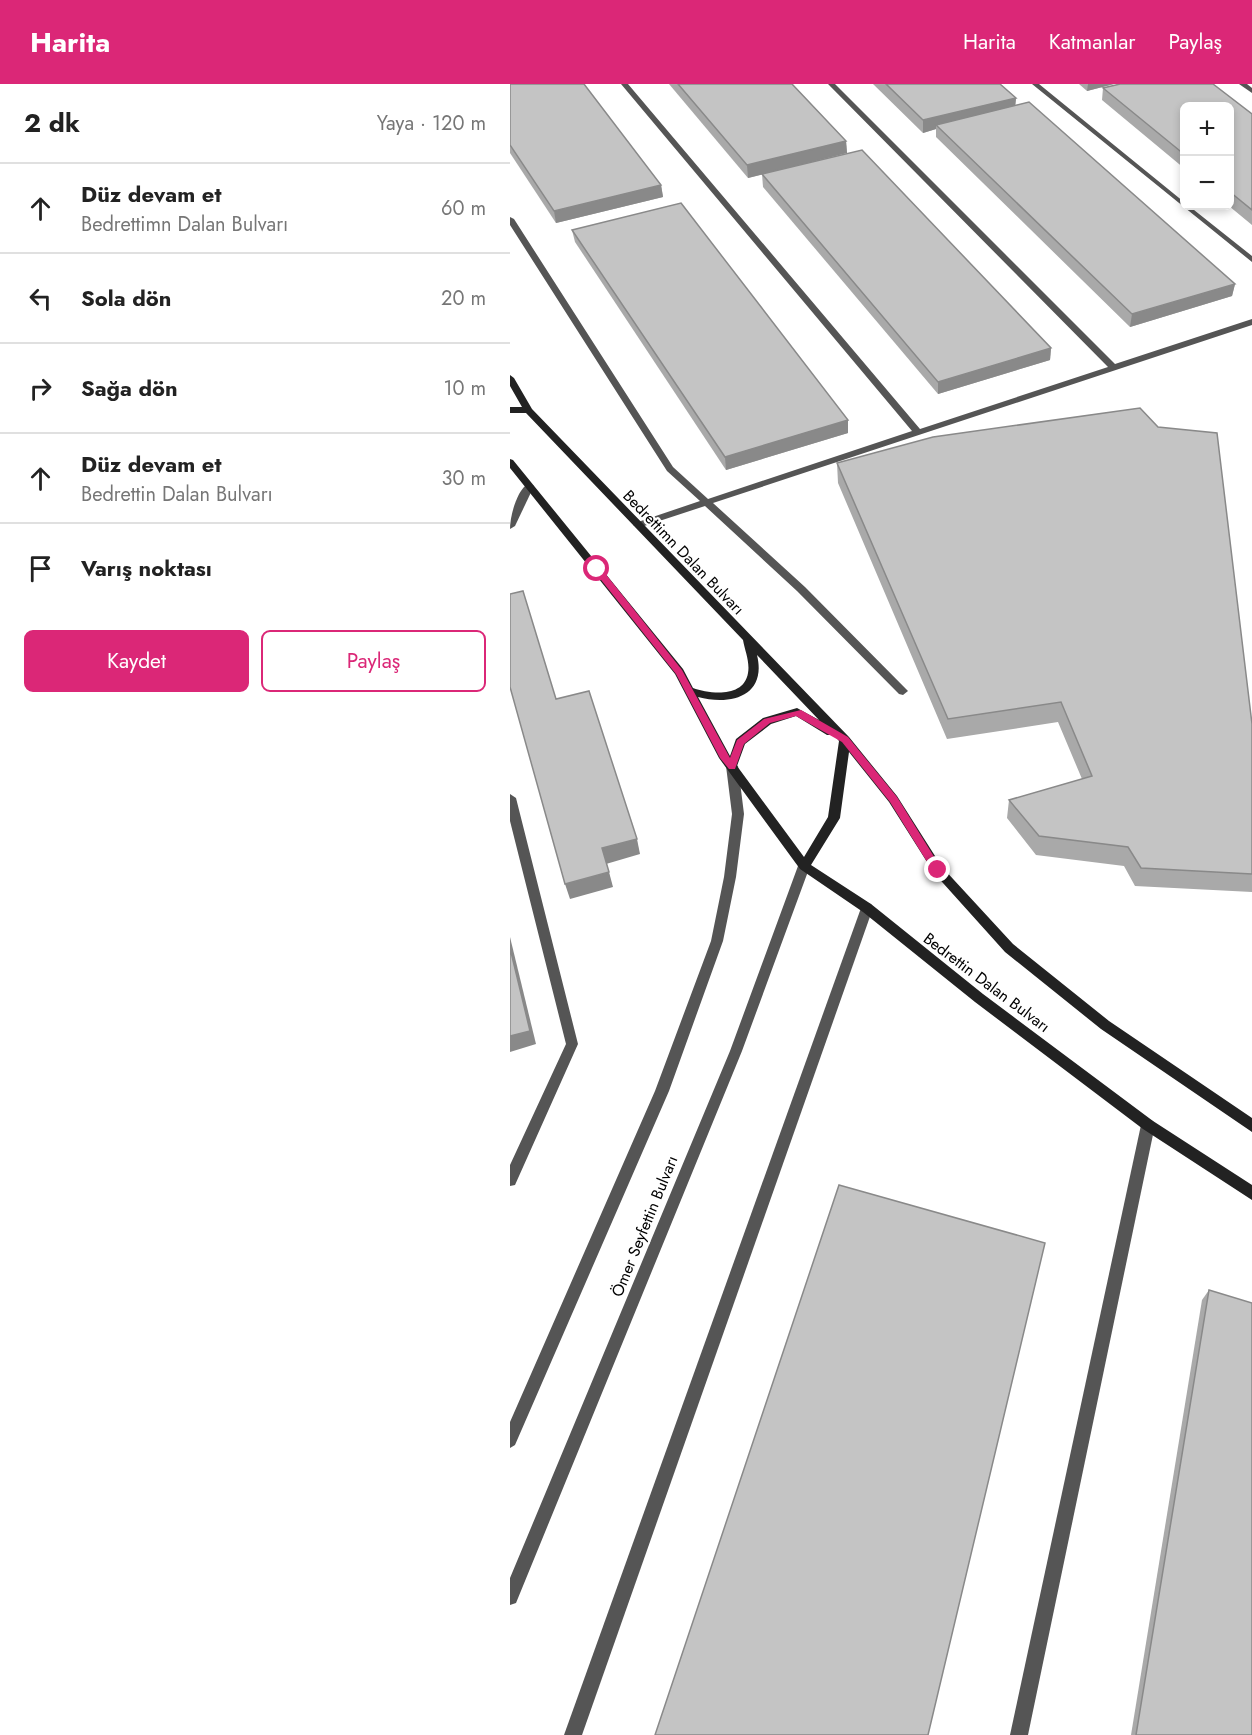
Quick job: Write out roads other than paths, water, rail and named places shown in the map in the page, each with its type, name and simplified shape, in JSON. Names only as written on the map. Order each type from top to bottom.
[{"type":"main road","name":"Bedrettimn Dalan Bulvarı","points":[[510,378],[528,410],[845,740]]},
{"type":"main road","points":[[510,410],[528,410]]},
{"type":"main road","points":[[510,462],[679,672],[723,755],[732,766]]},
{"type":"main road","points":[[688,690],[701,696],[715,697],[731,695],[743,690],[752,680],[754,665],[747,638]]},
{"type":"main road","points":[[732,766],[740,742],[767,721],[797,712],[845,740],[893,799],[938,870],[1009,948],[1105,1025],[1252,1126]]},
{"type":"main road","points":[[804,866],[834,818],[845,740]]},
{"type":"main road","name":"Bedrettin Dalan Bulvarı","points":[[732,766],[804,866],[867,908],[978,998],[1148,1125],[1252,1193]]},
{"type":"street","points":[[624,84],[918,432]]},
{"type":"street","points":[[831,84],[1114,368]]},
{"type":"street","points":[[1035,84],[1180,201]]},
{"type":"street","points":[[1242,84],[1252,91]]},
{"type":"street","points":[[1191,210],[1252,260]]},
{"type":"street","points":[[510,219],[670,469],[801,589],[903,691]]},
{"type":"street","points":[[638,525],[1252,322]]},
{"type":"street","points":[[510,526],[529,486]]},
{"type":"street","points":[[510,1440],[662,1091],[713,951],[730,877],[738,814],[732,766]]},
{"type":"street","points":[[510,798],[572,1044],[510,1180]]},
{"type":"street","name":"Ömer Seyfettin Bulvarı","points":[[510,1597],[736,1051],[804,866]]},
{"type":"street","points":[[573,1735],[867,908]]},
{"type":"street","points":[[1019,1735],[1148,1125]]}]
